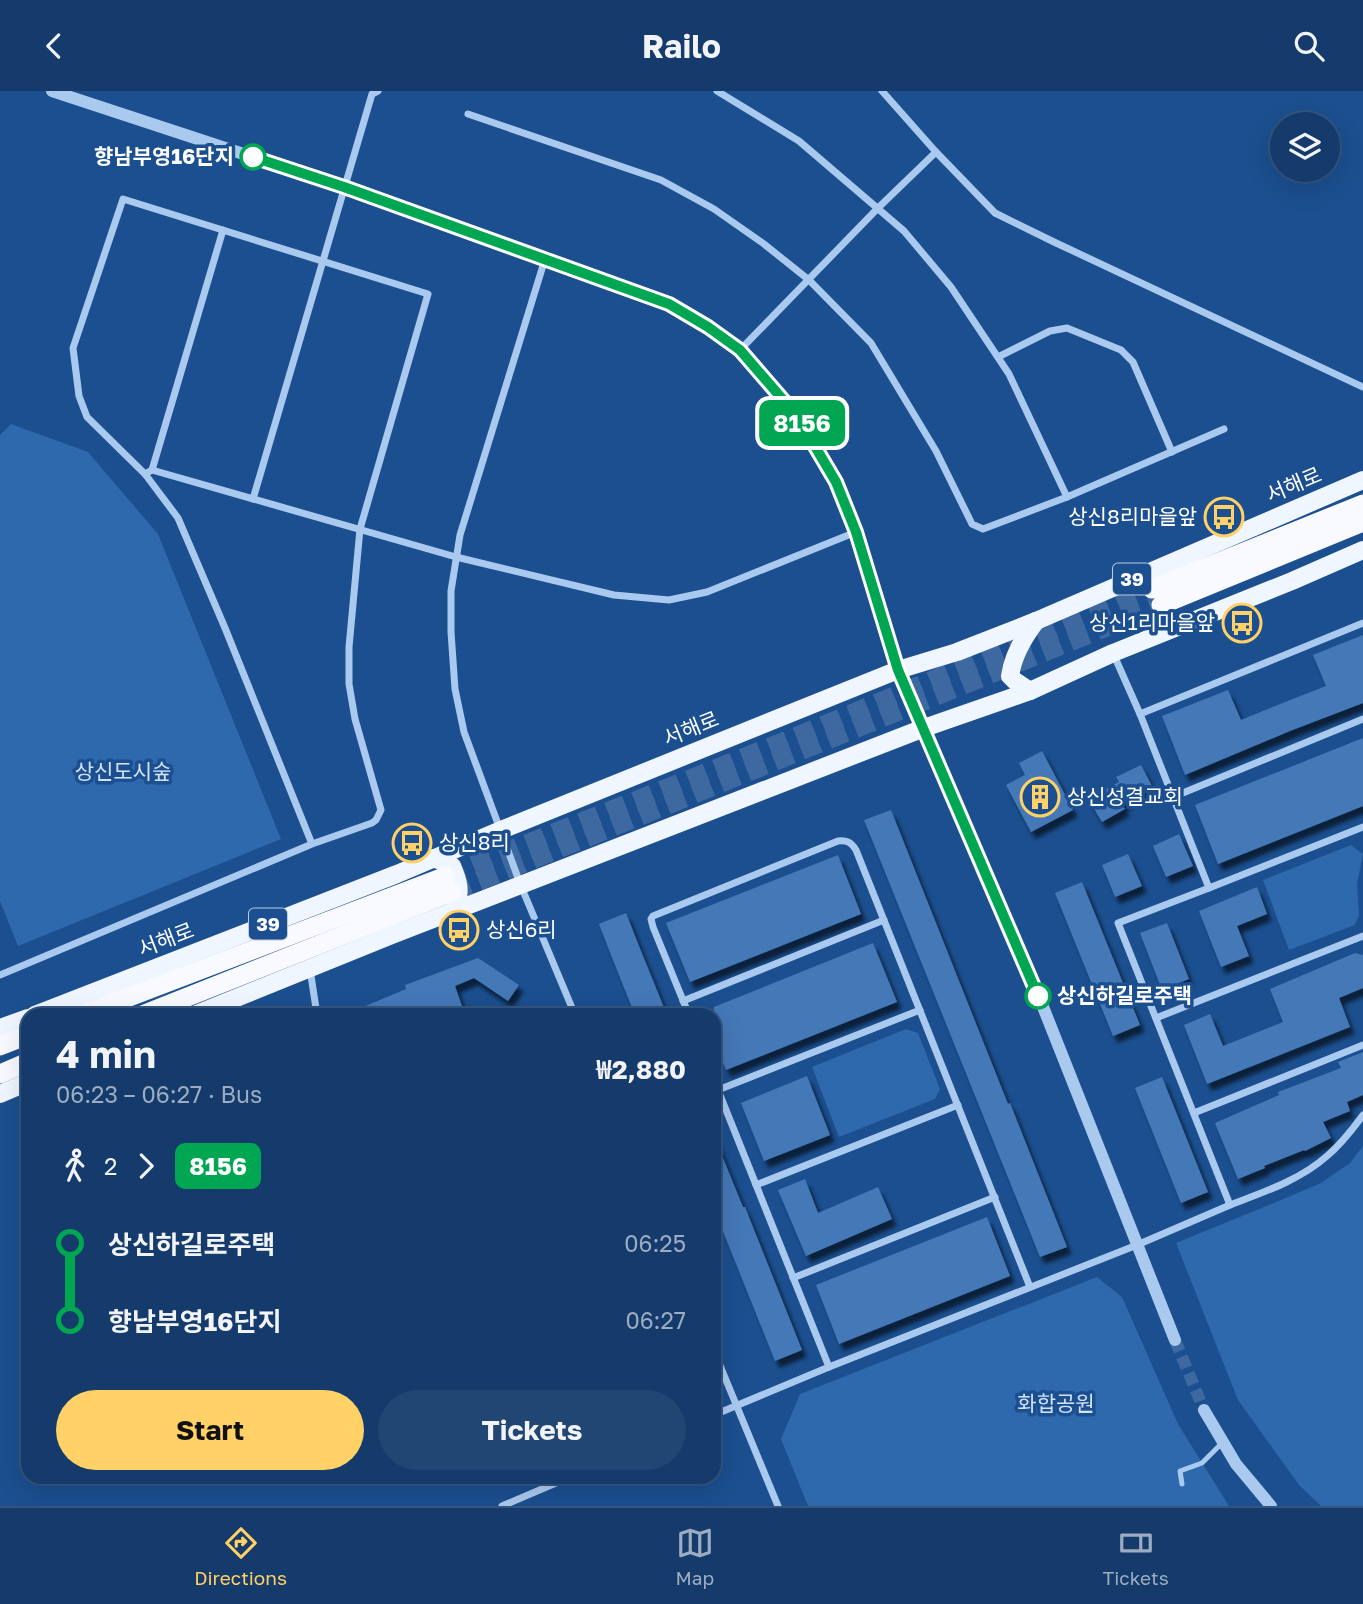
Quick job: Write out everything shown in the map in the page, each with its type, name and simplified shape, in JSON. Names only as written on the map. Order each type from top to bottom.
[{"type":"highway","name":"서해로","points":[[1363,505],[1156,597],[1363,521]]},
{"type":"highway","name":"서해로","points":[[102,1008],[449,884],[158,1008]]},
{"type":"highway","points":[[0,1046],[21,1038]]},
{"type":"highway","points":[[0,1074],[21,1065]]},
{"type":"main road","name":"서해로","points":[[53,1008],[434,858],[898,670],[957,652],[1035,621],[1363,480]]},
{"type":"main road","points":[[211,1008],[924,728],[1030,691],[1113,653],[1363,550]]},
{"type":"main road","points":[[1030,691],[1010,676],[1012,660],[1035,621]]},
{"type":"main road","points":[[434,858],[452,866],[457,879],[459,898],[452,913]]},
{"type":"main road","points":[[0,1028],[21,1020]]},
{"type":"main road","points":[[0,1094],[21,1085]]},
{"type":"street","points":[[52,91],[344,187],[669,304],[740,350],[797,416],[836,482],[856,532],[898,670],[1030,974],[1175,1340]]},
{"type":"street","points":[[253,499],[372,94],[377,91]]},
{"type":"street","points":[[717,91],[799,141],[904,231],[951,287],[1009,374],[1067,497]]},
{"type":"street","points":[[882,91],[995,213],[1363,387]]},
{"type":"street","points":[[468,114],[661,180],[714,209],[809,280],[871,343],[936,451],[972,524],[983,529],[1067,497],[1224,429]]},
{"type":"street","points":[[740,350],[936,152]]},
{"type":"street","points":[[0,975],[312,844],[372,823],[381,810],[355,719],[349,684],[349,647],[360,529],[428,295],[123,199],[73,348],[79,396],[88,417],[148,472],[178,518],[312,844]]},
{"type":"street","points":[[148,472],[223,230]]},
{"type":"street","points":[[546,259],[460,535],[451,591],[455,689],[464,732],[500,830],[572,1008]]},
{"type":"street","points":[[998,357],[1050,331],[1067,328],[1121,350],[1133,362],[1172,452]]},
{"type":"street","points":[[148,472],[456,557],[614,595],[669,600],[707,591],[856,532]]},
{"type":"street","points":[[1140,714],[1363,623]]},
{"type":"street","points":[[1113,653],[1209,888]]},
{"type":"street","points":[[1173,797],[1363,719]]},
{"type":"street","points":[[1230,1205],[1118,923],[1363,827]]},
{"type":"street","points":[[686,1008],[651,919],[658,913],[843,840],[850,842],[856,850],[1030,1287]]},
{"type":"street","points":[[683,1001],[884,920]]},
{"type":"street","points":[[1156,1018],[1363,936]]},
{"type":"street","points":[[310,968],[316,1008]]},
{"type":"street","points":[[721,1089],[920,1010]]},
{"type":"street","points":[[1194,1113],[1363,1045]]},
{"type":"street","points":[[721,1098],[829,1367]]},
{"type":"street","points":[[756,1185],[958,1105]]},
{"type":"street","points":[[721,1412],[1280,1186],[1326,1157],[1363,1115]]},
{"type":"street","points":[[793,1278],[995,1197]]},
{"type":"street","points":[[721,1369],[778,1506]]},
{"type":"street","points":[[1204,1410],[1236,1464],[1271,1506]]},
{"type":"street","points":[[502,1506],[554,1484]]},
{"type":"lane","points":[[1182,1484],[1180,1471],[1202,1463],[1223,1442]]},
{"type":"green space","name":"상신도시숲","points":[[11,424],[88,452],[158,534],[281,839],[18,946],[0,901],[0,435]]},
{"type":"green space","points":[[1351,845],[1363,854],[1357,884],[1359,915],[1355,925],[1289,950],[1263,880]]},
{"type":"green space","points":[[906,1029],[918,1033],[940,1089],[935,1099],[839,1137],[812,1067]]},
{"type":"green space","points":[[1363,1146],[1363,1506],[1321,1506],[1299,1485],[1238,1400],[1176,1243],[1321,1183],[1350,1163]]},
{"type":"green space","name":"화합공원","points":[[1097,1277],[1122,1297],[1178,1424],[1229,1506],[808,1506],[781,1439],[800,1394]]},
{"type":"building","points":[[1363,635],[1363,703],[1185,775],[1162,716],[1228,690],[1241,720],[1326,686],[1313,655]]},
{"type":"building","points":[[1363,738],[1363,806],[1218,864],[1195,805]]},
{"type":"building","name":"상신성결교회","points":[[1042,751],[1073,810],[1031,832],[1006,785],[1025,775],[1019,763]]},
{"type":"building","points":[[1141,765],[1153,788],[1122,804],[1125,809],[1102,822],[1088,799],[1119,782],[1116,777]]},
{"type":"building","points":[[891,810],[1067,1247],[1040,1257],[864,820]]},
{"type":"building","points":[[1179,834],[1193,866],[1166,877],[1153,846]]},
{"type":"building","points":[[1128,854],[1142,886],[1115,897],[1102,865]]},
{"type":"building","points":[[838,855],[861,914],[690,982],[666,923]]},
{"type":"building","points":[[1082,882],[1140,1025],[1113,1036],[1055,893]]},
{"type":"building","points":[[1257,887],[1267,914],[1237,926],[1249,956],[1221,967],[1199,911]]},
{"type":"building","points":[[626,913],[664,1008],[632,1008],[599,924]]},
{"type":"building","points":[[1167,923],[1189,979],[1162,990],[1140,933]]},
{"type":"building","points":[[873,943],[897,1002],[726,1070],[721,1058],[721,1008],[714,1007]]},
{"type":"building","points":[[1355,953],[1363,955],[1363,988],[1339,998],[1350,1027],[1207,1084],[1184,1025],[1210,1014],[1223,1046],[1283,1022],[1270,989]]},
{"type":"building","points":[[478,958],[519,985],[508,1001],[474,978],[455,986],[463,1008],[361,1008],[406,989],[405,985]]},
{"type":"building","points":[[1363,1052],[1363,1095],[1347,1102],[1350,1111],[1323,1122],[1331,1138],[1238,1179],[1215,1123],[1279,1095],[1278,1092],[1341,1068],[1338,1062]]},
{"type":"building","points":[[807,1076],[830,1135],[764,1161],[741,1103]]},
{"type":"building","points":[[1162,1077],[1208,1192],[1181,1203],[1135,1088]]},
{"type":"building","points":[[721,1153],[802,1350],[775,1361],[721,1226]]},
{"type":"building","points":[[805,1179],[818,1213],[878,1187],[892,1219],[806,1256],[778,1190]]},
{"type":"building","points":[[987,1217],[1010,1276],[839,1344],[816,1285]]},
{"type":"tunnel","points":[[446,876],[793,738],[1152,589]]},
{"type":"tunnel","points":[[452,892],[1161,605]]},
{"type":"tunnel","points":[[1175,1340],[1204,1410]]},
{"type":"bus line","name":"8156","points":[[253,157],[669,304],[740,350],[797,416],[836,482],[856,532],[898,670],[1038,996]]},
{"type":"place","name":"향남부영16단지","points":[[253,157]]},
{"type":"place","name":"상신8리마을앞","points":[[1224,517]]},
{"type":"place","name":"상신1리마을앞","points":[[1242,623]]},
{"type":"place","name":"상신성결교회","points":[[1040,797]]},
{"type":"place","name":"상신8리","points":[[412,843]]},
{"type":"place","name":"상신6리","points":[[459,930]]},
{"type":"place","name":"상신하길로주택","points":[[1038,996]]}]
